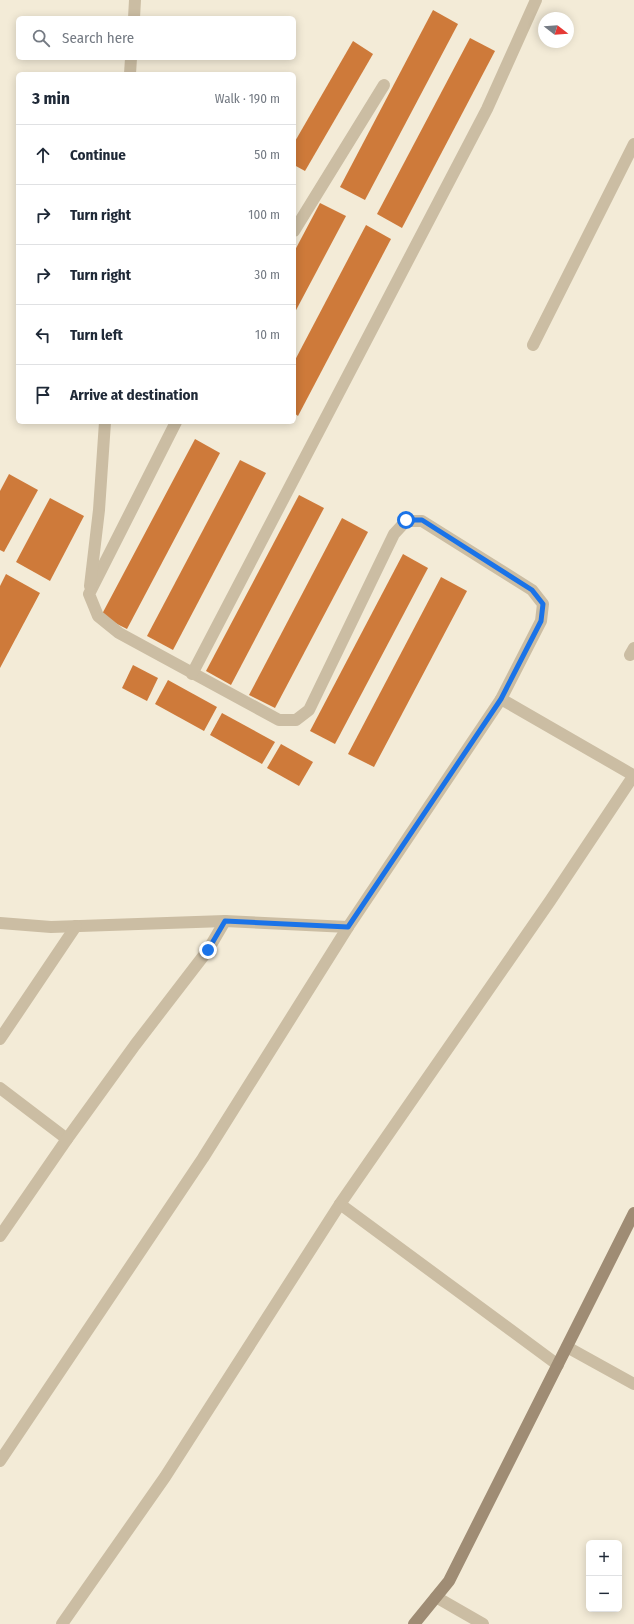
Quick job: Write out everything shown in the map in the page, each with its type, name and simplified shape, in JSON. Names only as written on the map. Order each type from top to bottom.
[{"type":"street","points":[[134,16],[135,0]]},
{"type":"street","points":[[192,674],[483,116],[536,0]]},
{"type":"street","points":[[130,72],[131,60]]},
{"type":"street","points":[[296,228],[384,85]]},
{"type":"street","points":[[533,345],[634,144]]},
{"type":"street","points":[[0,1461],[203,1158],[348,927],[501,699],[541,621],[543,604],[532,590],[422,520],[406,520],[394,534],[309,710],[296,720],[279,720],[118,633],[98,616],[89,594],[99,510],[105,424]]},
{"type":"street","points":[[89,594],[175,424]]},
{"type":"street","points":[[62,1624],[165,1477],[340,1204],[550,901],[634,775],[501,699]]},
{"type":"street","points":[[0,923],[51,927],[225,921],[348,927]]},
{"type":"street","points":[[0,1236],[67,1139],[135,1045],[208,950],[225,921]]},
{"type":"street","points":[[0,1039],[76,926]]},
{"type":"street","points":[[0,1088],[67,1139]]},
{"type":"street","points":[[340,1204],[558,1364]]},
{"type":"street","points":[[414,1624],[449,1580],[634,1213]]},
{"type":"street","points":[[566,1347],[634,1384]]},
{"type":"street","points":[[436,1597],[483,1624]]},
{"type":"building","points":[[433,10],[458,24],[365,200],[340,187]]},
{"type":"building","points":[[470,38],[495,51],[402,228],[377,214]]},
{"type":"building","points":[[353,41],[373,54],[305,171],[296,166],[296,140]]},
{"type":"building","points":[[320,203],[346,216],[296,310],[296,248]]},
{"type":"building","points":[[366,225],[391,239],[298,416],[296,414],[296,358]]},
{"type":"building","points":[[195,439],[220,453],[127,629],[101,616]]},
{"type":"building","points":[[240,460],[266,473],[173,650],[147,636]]},
{"type":"building","points":[[9,474],[38,490],[4,552],[0,550],[0,491]]},
{"type":"building","points":[[299,495],[324,508],[231,685],[206,671]]},
{"type":"building","points":[[50,498],[84,516],[50,581],[16,562]]},
{"type":"building","points":[[342,518],[368,532],[275,708],[249,695]]},
{"type":"building","points":[[403,554],[428,568],[335,744],[310,731]]},
{"type":"building","points":[[6,574],[40,593],[0,668],[0,586]]},
{"type":"building","points":[[441,577],[467,591],[374,767],[348,754]]},
{"type":"building","points":[[133,665],[158,678],[147,701],[122,688]]},
{"type":"building","points":[[168,680],[217,707],[204,731],[155,704]]},
{"type":"building","points":[[222,713],[275,742],[262,764],[210,735]]},
{"type":"building","points":[[281,744],[313,762],[299,786],[267,768]]},
{"type":"route","points":[[208,950],[225,921],[348,927],[501,699],[541,621],[543,604],[532,590],[422,520],[406,520]]}]
